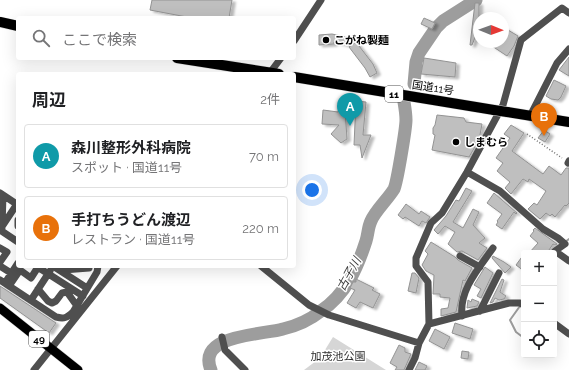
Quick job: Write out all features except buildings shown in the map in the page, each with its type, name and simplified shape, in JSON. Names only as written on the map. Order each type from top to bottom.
[{"type":"highway","points":[[0,22],[16,26]]},
{"type":"highway","points":[[190,60],[266,72]]},
{"type":"highway","name":"国道11号","points":[[296,77],[569,122]]},
{"type":"main road","name":"49","points":[[0,308],[78,370]]},
{"type":"street","points":[[296,38],[321,0]]},
{"type":"street","points":[[409,370],[415,358],[419,343],[429,324],[428,282],[416,266],[416,258],[431,223],[442,213],[467,172],[503,105],[521,40],[562,8],[569,13]]},
{"type":"street","points":[[530,116],[557,63],[569,49]]},
{"type":"street","points":[[273,72],[280,60]]},
{"type":"street","points":[[467,172],[500,192],[543,229],[567,243],[557,250]]},
{"type":"street","points":[[1,194],[16,204]]},
{"type":"street","points":[[1,194],[1,230]]},
{"type":"street","points":[[1,230],[16,207]]},
{"type":"street","points":[[1,230],[16,241]]},
{"type":"street","points":[[0,248],[7,252],[0,262]]},
{"type":"street","points":[[462,316],[461,305],[466,290],[493,248]]},
{"type":"street","points":[[557,253],[569,261]]},
{"type":"street","points":[[460,256],[480,267]]},
{"type":"street","points":[[0,266],[11,273]]},
{"type":"street","points":[[5,283],[16,266]]},
{"type":"street","points":[[5,283],[20,270],[31,278],[36,268]]},
{"type":"street","points":[[39,268],[83,296]]},
{"type":"street","points":[[31,300],[52,268]]},
{"type":"street","points":[[63,269],[89,268]]},
{"type":"street","points":[[5,283],[56,317],[63,319],[68,317],[73,312],[97,272],[98,268]]},
{"type":"street","points":[[99,268],[109,276]]},
{"type":"street","points":[[34,370],[115,268]]},
{"type":"street","points":[[263,268],[309,305],[329,314],[419,343]]},
{"type":"street","points":[[63,269],[87,288]]},
{"type":"street","points":[[480,311],[499,273]]},
{"type":"street","points":[[38,289],[48,301],[52,303],[56,302],[62,293],[67,292],[77,306]]},
{"type":"street","points":[[429,324],[509,303],[521,304]]},
{"type":"street","points":[[557,325],[569,334]]},
{"type":"street","points":[[222,337],[225,350],[246,370]]},
{"type":"path","points":[[527,134],[568,162]]},
{"type":"green space","name":"加茂池公園","points":[[333,337],[386,370],[304,370],[320,358]]},
{"type":"waterway","name":"古子川","points":[[414,84],[416,62],[419,53],[436,28],[443,21],[476,0]]},
{"type":"waterway","name":"古子川","points":[[211,370],[209,358],[213,349],[222,343],[234,338],[283,329],[303,322],[330,304],[344,289],[359,261],[370,223],[378,209],[394,189],[406,125],[404,102]]},
{"type":"waterway","points":[[565,242],[569,239]]},
{"type":"waterway","points":[[520,306],[510,320],[516,332],[521,336]]},
{"type":"place","name":"こがね製麺","points":[[326,40]]},
{"type":"place","name":"森川整形外科病院","points":[[350,126]]},
{"type":"place","name":"手打ちうどん渡辺","points":[[544,136]]},
{"type":"place","name":"しまむら","points":[[456,142]]}]
